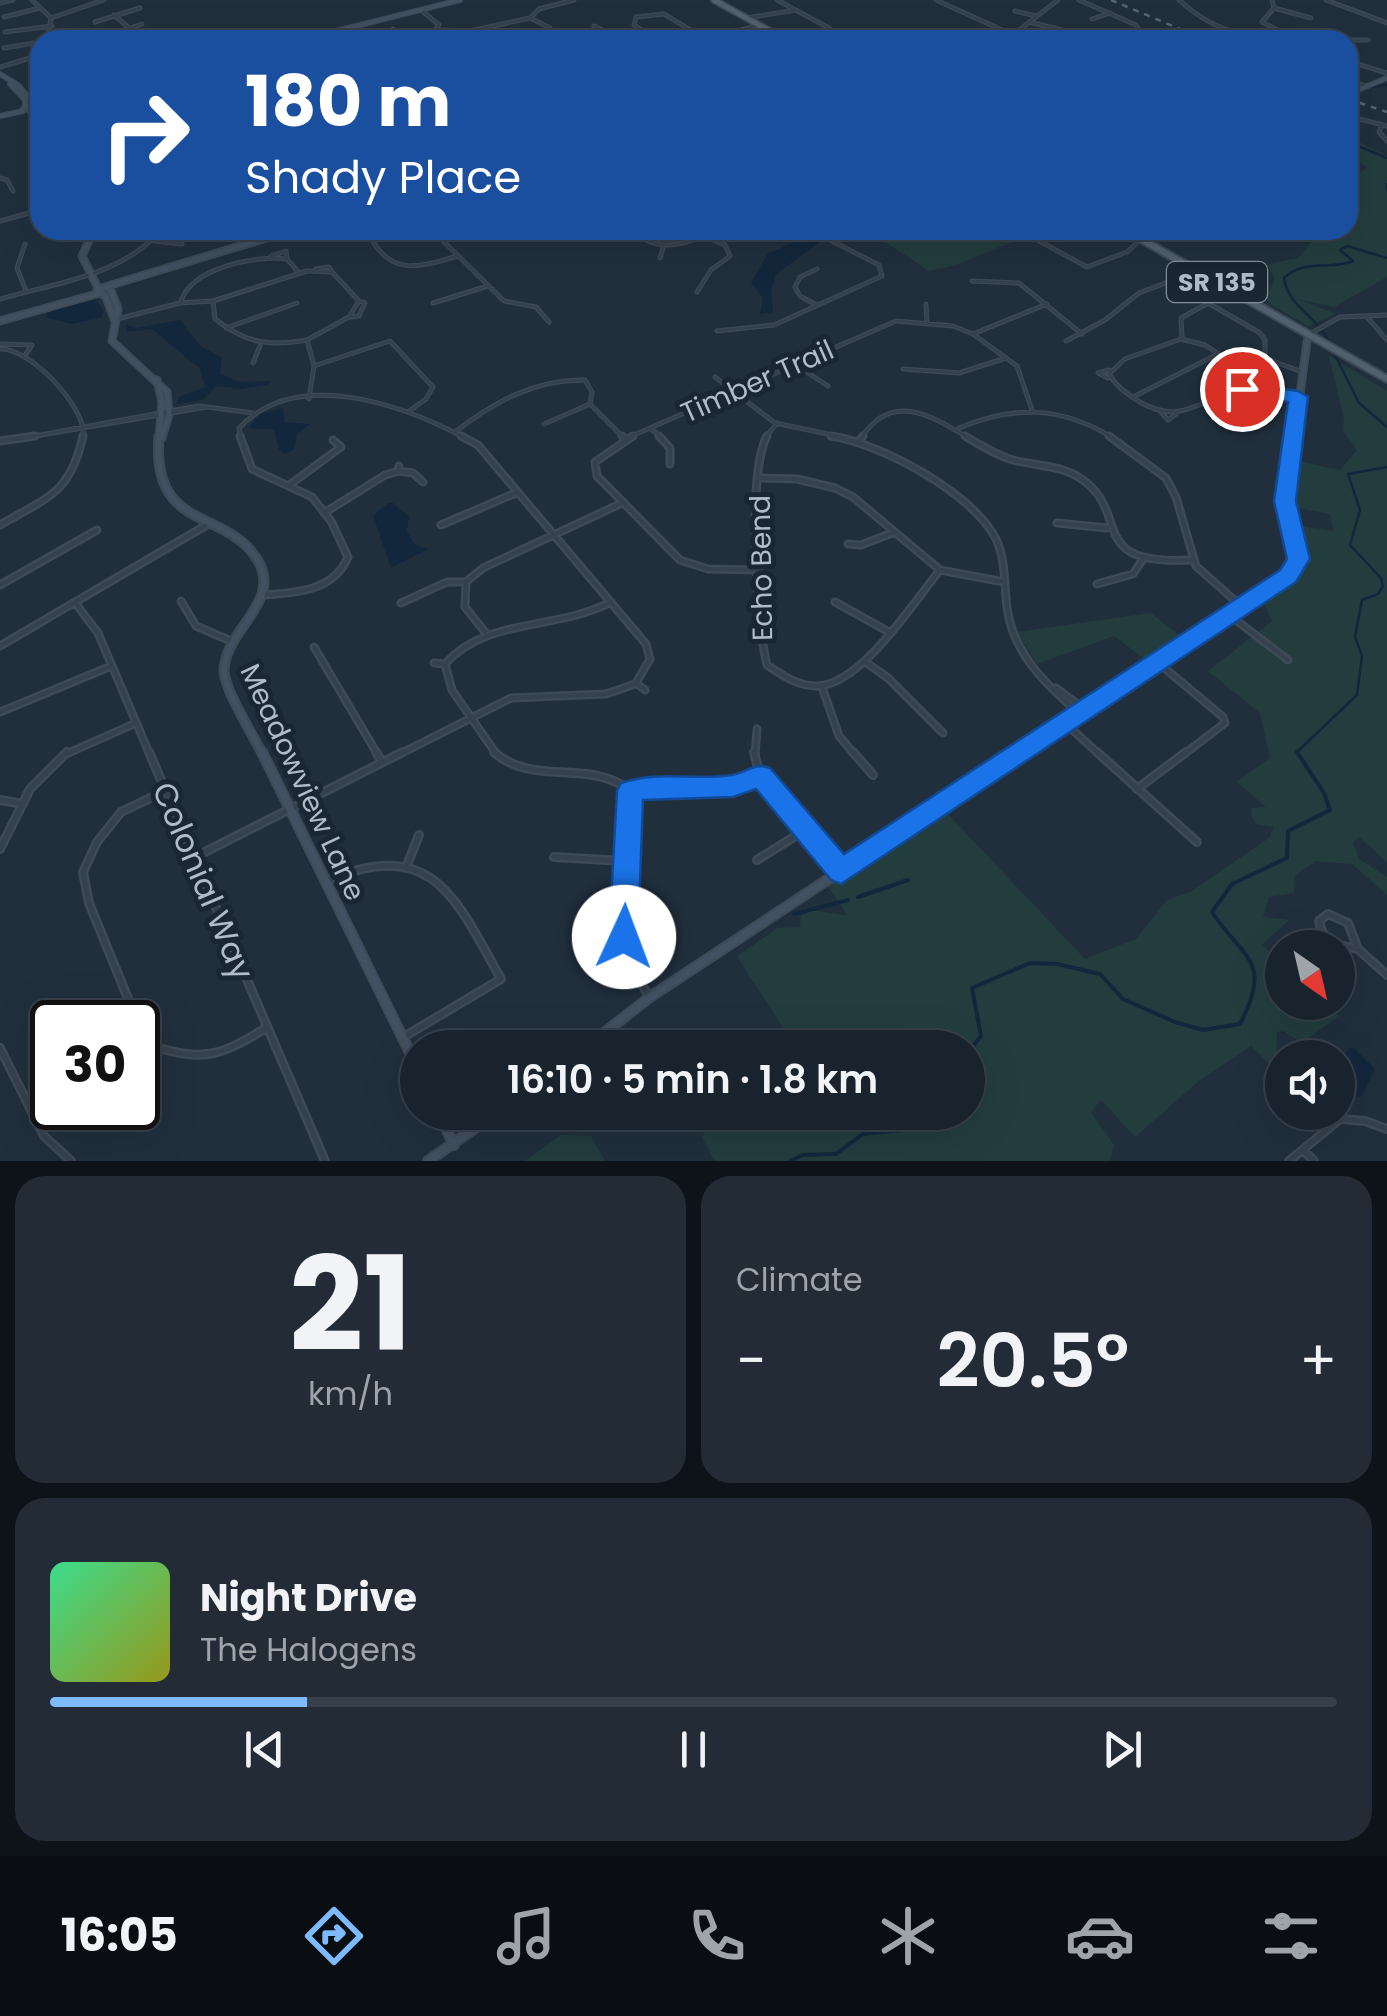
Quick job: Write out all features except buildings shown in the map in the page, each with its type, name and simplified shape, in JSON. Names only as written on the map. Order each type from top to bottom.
[{"type":"main road","points":[[714,0],[769,30]]},
{"type":"main road","name":"SR 135","points":[[1143,240],[1311,332],[1387,380]]},
{"type":"street","points":[[0,2],[13,0]]},
{"type":"street","points":[[32,0],[51,18],[51,30]]},
{"type":"street","points":[[51,18],[104,0]]},
{"type":"street","points":[[438,0],[443,4]]},
{"type":"street","points":[[340,30],[460,0]]},
{"type":"street","points":[[421,10],[438,23],[437,30],[476,30],[530,18],[540,9],[574,0]]},
{"type":"street","points":[[777,0],[831,30]]},
{"type":"street","points":[[936,0],[999,30]]},
{"type":"street","points":[[1019,30],[1058,0]]},
{"type":"street","points":[[1079,0],[1140,30]]},
{"type":"street","points":[[1179,0],[1221,30]]},
{"type":"street","points":[[1272,0],[1274,8]]},
{"type":"street","points":[[1326,0],[1387,23]]},
{"type":"street","points":[[4,17],[40,8]]},
{"type":"street","points":[[96,22],[140,8]]},
{"type":"street","points":[[1274,8],[1261,20],[1274,30]]},
{"type":"street","points":[[1274,8],[1311,18]]},
{"type":"street","points":[[747,18],[796,10]]},
{"type":"street","points":[[1015,11],[1036,16]]},
{"type":"street","points":[[641,30],[634,25],[635,18],[647,12],[662,12],[690,30]]},
{"type":"street","points":[[1092,19],[1110,13]]},
{"type":"street","points":[[114,15],[128,27]]},
{"type":"street","points":[[530,18],[550,30]]},
{"type":"street","points":[[1029,22],[1062,30]]},
{"type":"street","points":[[120,30],[142,24]]},
{"type":"street","points":[[739,30],[759,24]]},
{"type":"street","points":[[5,32],[52,26]]},
{"type":"street","points":[[594,26],[603,30]]},
{"type":"street","points":[[1358,40],[1368,40]]},
{"type":"street","points":[[4,48],[30,44]]},
{"type":"street","points":[[30,58],[0,72],[30,106]]},
{"type":"street","points":[[1358,65],[1387,76]]},
{"type":"street","points":[[1358,88],[1387,76]]},
{"type":"street","points":[[1358,83],[1363,85]]},
{"type":"street","points":[[0,115],[30,111]]},
{"type":"street","points":[[1358,118],[1385,125],[1379,132],[1387,141]]},
{"type":"street","points":[[0,178],[7,180],[13,191]]},
{"type":"street","points":[[0,221],[30,213]]},
{"type":"street","points":[[89,240],[82,256],[114,320]]},
{"type":"street","points":[[0,322],[261,240]]},
{"type":"street","points":[[370,240],[403,268],[414,269],[458,256]]},
{"type":"street","points":[[442,240],[504,301],[536,307],[549,322]]},
{"type":"street","points":[[643,240],[664,244],[684,240]]},
{"type":"street","points":[[697,292],[711,270],[730,256],[724,245],[713,240]]},
{"type":"street","points":[[717,331],[768,327],[859,290],[883,274],[880,266],[830,240]]},
{"type":"street","points":[[1036,240],[1087,267],[1120,256],[1140,240]]},
{"type":"street","points":[[1269,240],[1274,248]]},
{"type":"street","points":[[0,299],[94,275],[154,241],[182,244]]},
{"type":"street","points":[[25,244],[16,262],[17,278],[26,291]]},
{"type":"street","points":[[660,258],[664,244]]},
{"type":"street","points":[[180,303],[186,288],[199,279],[271,256],[287,258],[298,273]]},
{"type":"street","points":[[816,269],[800,277],[795,287],[800,296],[817,304]]},
{"type":"street","points":[[114,320],[180,303],[213,301],[315,270],[332,272],[359,302],[350,317],[308,340],[260,346],[215,319],[213,301]]},
{"type":"street","points":[[1066,341],[1139,293],[1158,290],[1197,271]]},
{"type":"street","points":[[94,275],[110,287],[118,309],[112,341],[157,380],[165,413],[160,475],[186,514],[252,551],[260,565],[264,595],[317,586],[336,576],[346,565],[346,550],[308,494],[263,477],[246,461],[239,428],[252,413],[283,402],[355,397],[455,432],[478,445],[646,644],[650,659],[636,683],[621,692],[533,693],[511,698],[195,857]]},
{"type":"street","points":[[972,280],[1019,283],[1082,334]]},
{"type":"street","points":[[433,303],[488,286]]},
{"type":"street","points":[[1182,337],[1181,318],[1232,290]]},
{"type":"street","points":[[226,328],[297,303]]},
{"type":"street","points":[[1208,303],[1260,333],[1265,340],[1265,358],[1272,364],[1302,372]]},
{"type":"street","points":[[926,304],[927,322],[973,334],[1006,358],[1022,374],[1032,410]]},
{"type":"street","points":[[973,334],[1047,304]]},
{"type":"street","points":[[608,1030],[650,997],[1288,576],[1298,559],[1285,501],[1311,332],[1345,316],[1387,315]]},
{"type":"street","points":[[1367,317],[1387,340]]},
{"type":"street","name":"Timber Trail","points":[[622,503],[597,476],[595,462],[625,439],[896,321],[927,322]]},
{"type":"street","points":[[1176,414],[1160,412],[1132,397],[1109,374],[1166,338],[1182,337],[1251,375],[1254,388]]},
{"type":"street","points":[[308,340],[314,366],[309,400]]},
{"type":"street","points":[[314,366],[390,341],[433,387],[426,400],[407,414]]},
{"type":"street","points":[[0,346],[32,345],[34,348],[26,354]]},
{"type":"street","points":[[0,346],[26,354],[79,414],[84,428],[76,468],[60,490],[0,525]]},
{"type":"street","points":[[253,363],[260,346]]},
{"type":"street","points":[[1132,397],[1218,354]]},
{"type":"street","points":[[903,369],[959,373],[1006,358]]},
{"type":"street","points":[[793,364],[828,386]]},
{"type":"street","points":[[715,377],[755,412],[777,424],[860,440],[898,455],[988,527],[1002,552],[1012,629],[1024,654],[1051,686],[1082,711]]},
{"type":"street","points":[[455,432],[484,408],[562,378],[585,380],[592,392],[590,404]]},
{"type":"street","points":[[1160,412],[1168,420],[1254,388],[1298,397]]},
{"type":"street","points":[[544,424],[590,404]]},
{"type":"street","points":[[590,404],[625,439]]},
{"type":"street","points":[[0,441],[206,407],[252,413]]},
{"type":"street","points":[[956,429],[984,415],[1032,410],[1063,413],[1094,424],[1154,467],[1174,493],[1192,560],[1206,578],[1241,606]]},
{"type":"street","points":[[860,440],[864,430],[876,420],[896,412],[928,414],[980,447],[1010,460],[1082,478],[1096,492],[1116,542],[1143,559],[1192,560]]},
{"type":"street","name":"Echo Bend","points":[[777,424],[761,447],[759,638],[768,665],[782,677],[822,687]]},
{"type":"street","points":[[650,428],[669,445],[673,455],[670,464]]},
{"type":"street","points":[[288,486],[341,447],[333,440]]},
{"type":"street","points":[[324,513],[399,468],[412,472],[423,482]]},
{"type":"street","points":[[759,478],[796,479],[834,488],[853,498],[940,570],[1004,582]]},
{"type":"street","points":[[442,525],[518,492]]},
{"type":"street","points":[[401,603],[448,582],[466,582],[484,568],[622,503],[680,560],[708,569],[759,570]]},
{"type":"street","points":[[1058,523],[1108,528]]},
{"type":"street","points":[[0,646],[205,526]]},
{"type":"street","points":[[0,585],[97,530]]},
{"type":"street","points":[[848,544],[861,545],[894,532]]},
{"type":"street","points":[[1097,584],[1134,574],[1143,559]]},
{"type":"street","points":[[873,775],[839,736],[822,687],[843,681],[867,663],[940,570]]},
{"type":"street","points":[[466,582],[465,607],[486,632]]},
{"type":"street","name":"Meadowview Lane","points":[[264,595],[231,640],[223,659],[224,676],[400,1034]]},
{"type":"street","points":[[181,601],[196,626],[231,640]]},
{"type":"street","points":[[445,664],[460,646],[486,632],[580,618],[611,602]]},
{"type":"street","points":[[835,602],[889,632]]},
{"type":"street","name":"Colonial Way","points":[[76,604],[98,633],[109,667],[325,1161]]},
{"type":"street","points":[[1228,614],[1288,660]]},
{"type":"street","points":[[314,647],[382,762]]},
{"type":"street","points":[[1137,789],[1225,723],[1223,717],[1156,662]]},
{"type":"street","points":[[434,663],[445,664]]},
{"type":"street","points":[[867,663],[944,732]]},
{"type":"street","points":[[445,664],[450,688],[493,751],[515,766],[533,772],[604,773],[620,780],[630,791],[624,937],[628,965],[650,997]]},
{"type":"street","points":[[0,712],[109,667]]},
{"type":"street","points":[[636,683],[645,690]]},
{"type":"street","points":[[0,849],[30,789],[68,751],[136,723]]},
{"type":"street","points":[[1065,723],[1197,842]]},
{"type":"street","points":[[756,729],[754,750],[760,776],[841,872]]},
{"type":"street","points":[[630,791],[657,785],[733,786],[760,776]]},
{"type":"street","points":[[165,791],[121,812],[97,842],[83,872],[89,903],[140,1028],[152,1046],[196,1058],[215,1058],[266,1028]]},
{"type":"street","points":[[0,800],[22,804]]},
{"type":"street","points":[[757,860],[805,830]]},
{"type":"street","points":[[407,865],[419,835]]},
{"type":"street","points":[[554,857],[626,861]]},
{"type":"street","points":[[324,882],[366,865],[407,865],[434,878],[452,893],[501,979],[415,1030]]},
{"type":"street","points":[[1358,949],[1352,931],[1342,919],[1328,914],[1319,921],[1319,928],[1329,941],[1358,949],[1387,975]]},
{"type":"street","points":[[0,1048],[44,1136],[71,1161]]},
{"type":"street","points":[[1290,1161],[1340,1119],[1365,1121],[1387,1129]]},
{"type":"street","points":[[447,1130],[454,1144]]},
{"type":"street","points":[[428,1161],[473,1130]]},
{"type":"street","points":[[1302,1149],[1314,1161]]},
{"type":"green space","points":[[1358,142],[1387,156],[1387,277],[1334,307],[1297,299],[1336,314],[1308,326],[1266,298],[1275,279],[1267,264],[1298,258],[1312,240],[1358,240],[1358,173],[1367,168],[1358,161]]},
{"type":"green space","points":[[882,240],[1017,240],[956,265],[929,271]]},
{"type":"green space","points":[[1329,356],[1387,391],[1387,862],[1359,837],[1353,842],[1359,859],[1387,877],[1387,895],[1352,864],[1315,861],[1295,876],[1294,893],[1269,897],[1263,917],[1289,920],[1278,930],[1265,930],[1262,945],[1265,1020],[1334,1020],[1306,1040],[1297,1040],[1283,1031],[1277,1033],[1277,1040],[1265,1040],[1265,1060],[1251,1046],[1200,1080],[1135,1137],[1101,1100],[1091,1112],[1114,1145],[1110,1161],[714,1161],[702,1137],[706,1130],[985,1130],[985,1030],[784,1030],[737,956],[778,928],[800,927],[801,916],[811,910],[848,916],[825,882],[877,848],[882,853],[943,809],[1085,959],[1136,939],[1167,900],[1190,892],[1269,838],[1274,827],[1256,824],[1251,814],[1252,808],[1266,807],[1237,782],[1270,758],[1260,713],[1208,671],[1272,621],[1260,594],[1288,576],[1298,559],[1290,524],[1333,531],[1330,514],[1288,506],[1302,462],[1340,470],[1357,450],[1343,430],[1344,419]]},
{"type":"green space","points":[[1151,613],[1185,640],[1150,663],[1114,636],[1037,664],[1017,632]]},
{"type":"green space","points":[[561,1135],[591,1136],[605,1161],[525,1161]]},
{"type":"water","points":[[799,240],[820,242],[776,274],[771,292],[773,312],[760,314],[763,298],[751,283],[768,253]]},
{"type":"water","points":[[95,299],[104,311],[101,318],[71,324],[46,317],[48,312]]},
{"type":"water","points":[[180,320],[201,346],[222,358],[220,374],[240,382],[272,381],[242,389],[216,386],[203,400],[177,404],[179,397],[205,387],[200,369],[152,329],[126,332],[126,324],[135,328]]},
{"type":"water","points":[[283,408],[285,422],[310,424],[297,434],[294,449],[285,454],[279,450],[274,429],[249,428],[259,414]]},
{"type":"water","points":[[388,503],[409,517],[407,531],[415,545],[429,549],[391,568],[373,516]]},
{"type":"water","points":[[1355,1049],[1375,1069],[1361,1097],[1355,1096]]},
{"type":"waterway","points":[[1369,87],[1387,85]]},
{"type":"waterway","points":[[1358,146],[1387,158]]},
{"type":"waterway","points":[[1387,184],[1387,189]]},
{"type":"waterway","points":[[1329,342],[1291,297],[1284,278],[1300,268],[1353,261],[1340,250],[1347,246],[1387,258]]},
{"type":"waterway","points":[[1332,349],[1359,403],[1387,427]]},
{"type":"waterway","points":[[1297,752],[1357,695],[1362,656],[1355,637],[1362,600],[1378,594],[1383,586],[1381,578],[1350,545],[1360,510],[1348,474],[1387,467]]},
{"type":"waterway","points":[[980,1030],[972,988],[1030,963],[1057,964],[1100,974],[1123,999],[1175,1022],[1203,1030],[1240,1024],[1250,1003],[1254,973],[1250,961],[1212,912],[1232,884],[1287,858],[1288,831],[1330,810],[1324,793],[1297,752]]},
{"type":"waterway","points":[[858,897],[908,880]]},
{"type":"waterway","points":[[794,914],[848,900]]},
{"type":"waterway","points":[[790,1161],[803,1155],[836,1154],[863,1134],[903,1130]]},
{"type":"railway","points":[[1111,0],[1182,30]]},
{"type":"railway","points":[[1358,102],[1387,112]]},
{"type":"route","points":[[624,937],[630,791],[657,785],[733,786],[760,776],[841,872],[1288,576],[1298,559],[1285,501],[1298,397],[1242,389]]}]
